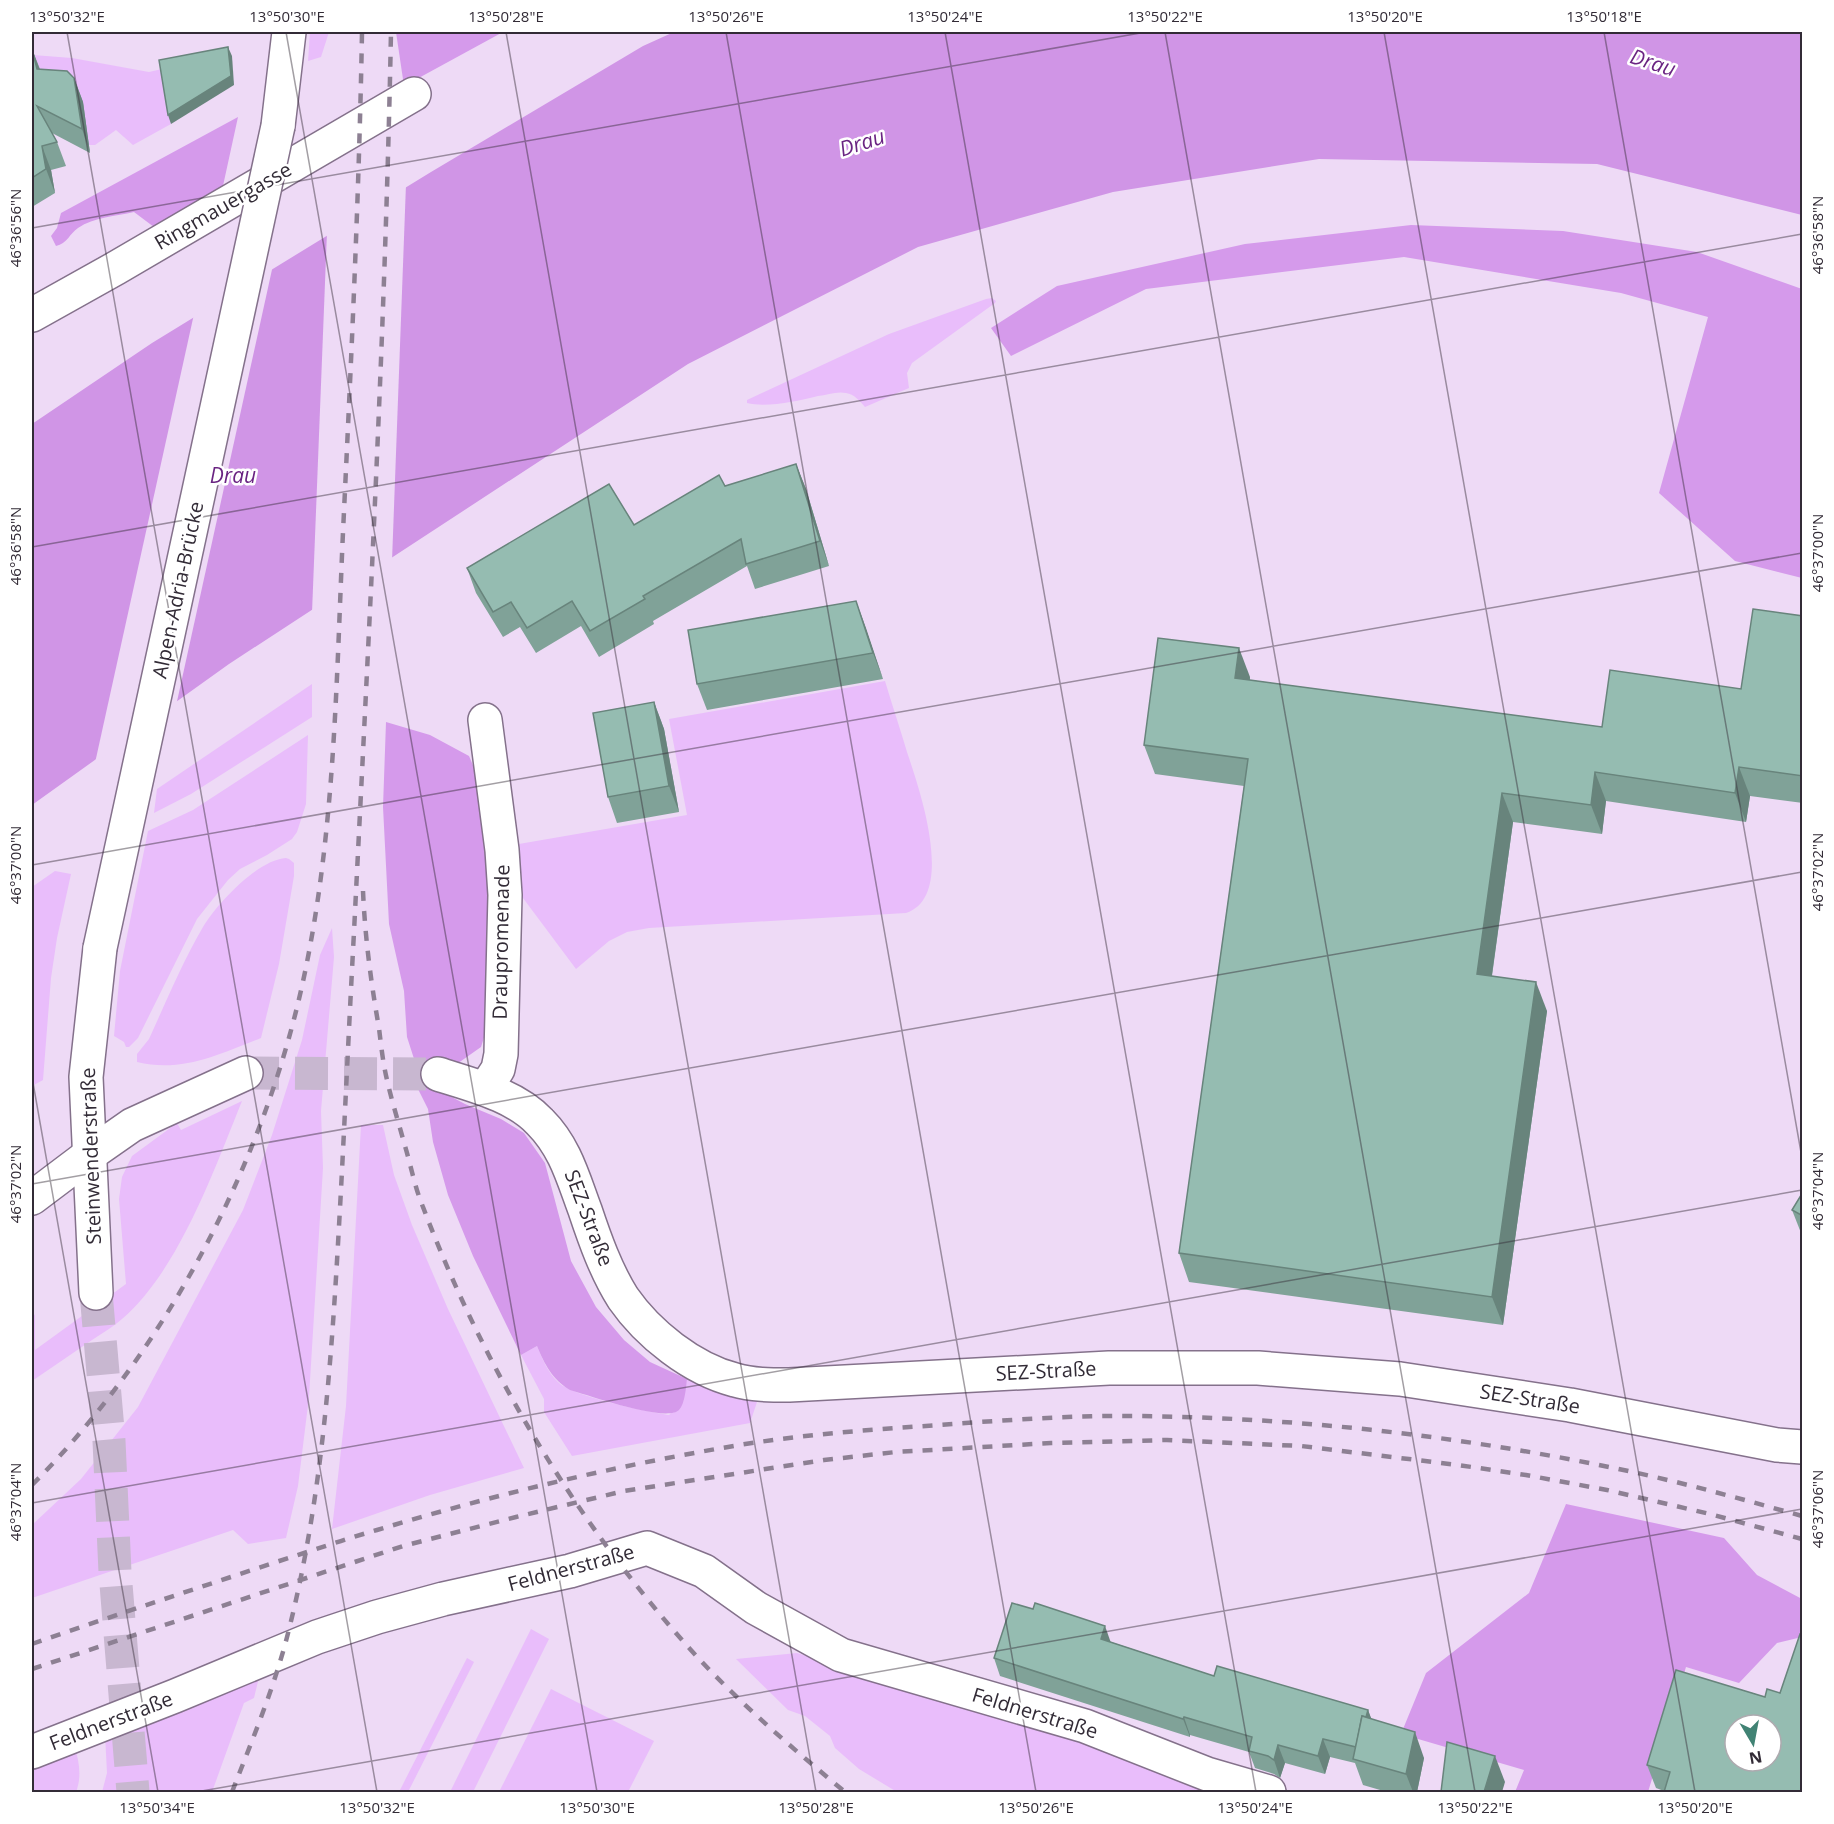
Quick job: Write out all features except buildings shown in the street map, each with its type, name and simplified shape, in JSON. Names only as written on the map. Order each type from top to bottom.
[{"type":"street","name":"Alpen-Adria-Brücke","points":[[100,948],[278,126],[289,32]]},
{"type":"street","name":"Ringmauergasse","points":[[32,315],[414,94]]},
{"type":"street","name":"Draupromenade","points":[[485,720],[502,850],[505,895],[501,1054],[498,1069],[485,1089]]},
{"type":"street","name":"Steinwenderstraße","points":[[96,1293],[86,1077],[100,948]]},
{"type":"street","points":[[32,1198],[132,1125],[246,1073]]},
{"type":"street","name":"SEZ-Straße","points":[[438,1074],[485,1089],[530,1112],[555,1139],[567,1161],[612,1279],[623,1298],[647,1327],[674,1349],[705,1369],[734,1380],[789,1385],[1109,1368],[1258,1368],[1400,1378],[1570,1405],[1803,1448]]},
{"type":"street","name":"Feldnerstraße","points":[[32,1752],[317,1637],[377,1617],[443,1599],[570,1571],[647,1548],[704,1571],[756,1608],[841,1655],[1085,1726],[1206,1774],[1269,1792]]},
{"type":"shaded area","points":[[310,32],[329,32],[321,57],[308,61]]},
{"type":"shaded area","points":[[396,32],[503,32],[404,86]]},
{"type":"shaded area","points":[[33,55],[72,58],[149,72],[162,69],[171,124],[133,145],[116,130],[95,145],[89,145],[46,94]]},
{"type":"shaded area","points":[[238,117],[221,195],[154,227],[134,212],[98,219],[84,224],[63,243],[56,246],[51,236],[57,228],[61,213]]},
{"type":"shaded area","points":[[1411,225],[1563,231],[1697,252],[1802,289],[1802,578],[1735,561],[1659,493],[1708,317],[1621,293],[1404,257],[1146,289],[1011,356],[991,328],[1057,286],[1245,244]]},
{"type":"shaded area","points":[[992,298],[996,301],[995,303],[912,363],[907,373],[909,388],[865,407],[854,396],[843,393],[763,405],[747,403],[747,400],[889,334]]},
{"type":"shaded area","points":[[885,681],[919,790],[930,840],[932,864],[929,886],[921,903],[906,913],[649,928],[627,932],[609,941],[576,969],[517,890],[513,845],[687,815],[669,719]]},
{"type":"shaded area","points":[[312,684],[312,717],[191,794],[154,813],[157,789]]},
{"type":"shaded area","points":[[386,722],[430,735],[469,756],[481,784],[489,884],[488,1025],[481,1047],[454,1066],[446,1094],[501,1119],[524,1133],[545,1163],[571,1261],[596,1307],[624,1340],[650,1362],[687,1379],[684,1400],[679,1410],[671,1413],[644,1411],[570,1390],[550,1371],[537,1346],[521,1355],[473,1256],[448,1195],[433,1142],[428,1109],[416,1085],[416,1065],[407,1037],[404,991],[389,924],[383,807]]},
{"type":"shaded area","points":[[308,735],[306,804],[297,832],[292,839],[240,869],[228,880],[197,919],[138,1038],[126,1047],[124,1042],[114,1036],[120,971],[148,831],[193,810]]},
{"type":"shaded area","points":[[286,858],[294,863],[294,876],[279,964],[261,1038],[216,1056],[185,1063],[154,1065],[137,1062],[137,1054],[149,1039],[188,954],[209,918],[251,875],[263,866]]},
{"type":"shaded area","points":[[55,871],[71,874],[51,978],[43,1080],[32,1086],[32,887]]},
{"type":"shaded area","points":[[332,928],[334,957],[321,1111],[323,1168],[309,1397],[298,1486],[286,1538],[248,1544],[233,1530],[32,1598],[32,1525],[81,1479],[138,1407],[243,1210],[272,1135],[302,1040],[320,955]]},
{"type":"shaded area","points":[[242,1101],[193,1218],[161,1274],[119,1322],[32,1381],[32,1319],[35,1314],[35,1350],[126,1284],[119,1199],[122,1177],[132,1156],[177,1123],[181,1130]]},
{"type":"shaded area","points":[[361,1125],[383,1125],[394,1175],[412,1225],[448,1309],[524,1468],[430,1495],[332,1529],[346,1406]]},
{"type":"shaded area","points":[[537,1346],[551,1374],[558,1382],[578,1393],[628,1407],[669,1415],[683,1402],[687,1379],[758,1399],[750,1423],[572,1456],[544,1412],[544,1399],[521,1355]]},
{"type":"shaded area","points":[[1566,1504],[1724,1538],[1757,1575],[1802,1599],[1802,1637],[1777,1643],[1739,1683],[1686,1667],[1648,1792],[1515,1792],[1524,1770],[1401,1734],[1426,1673],[1529,1593]]},
{"type":"shaded area","points":[[531,1629],[549,1639],[473,1792],[450,1792]]},
{"type":"shaded area","points":[[797,1653],[1239,1792],[897,1792],[859,1769],[835,1748],[830,1736],[805,1716],[788,1710],[736,1659]]},
{"type":"shaded area","points":[[467,1658],[474,1662],[408,1792],[399,1792]]},
{"type":"shaded area","points":[[260,1673],[254,1698],[244,1703],[212,1792],[102,1792],[107,1773],[105,1734]]},
{"type":"shaded area","points":[[551,1689],[654,1741],[628,1792],[499,1792]]},
{"type":"shaded area","points":[[75,1747],[79,1764],[76,1792],[32,1792],[32,1765]]},
{"type":"water","name":"Drau","points":[[674,32],[1802,32],[1802,215],[1597,164],[1319,159],[1113,192],[918,247],[688,364],[229,664],[32,805],[32,424],[152,343],[431,172],[643,46]]},
{"type":"pier","points":[[406,184],[392,561],[312,613],[327,232]]},
{"type":"pier","points":[[273,265],[176,706],[95,763],[194,314]]},
{"type":"tunnel","points":[[246,1073],[438,1074]]},
{"type":"tunnel","points":[[96,1293],[109,1441],[115,1572],[133,1792]]},
{"type":"railway","points":[[32,1485],[79,1434],[122,1380],[162,1321],[198,1260],[230,1197],[258,1131],[281,1065],[299,999],[320,883],[332,766],[354,282],[362,32]]},
{"type":"railway","points":[[232,1792],[274,1680],[299,1588],[317,1481],[329,1372],[340,1208],[371,594],[381,370],[391,32]]},
{"type":"railway","points":[[363,891],[369,960],[384,1067],[415,1185],[447,1267],[504,1384],[571,1495],[608,1549],[648,1600],[726,1687],[845,1792]]},
{"type":"railway","points":[[32,1644],[351,1538],[505,1494],[635,1464],[749,1443],[830,1434],[1021,1419],[1103,1416],[1166,1417],[1357,1428],[1484,1445],[1609,1467],[1682,1483],[1802,1516]]},
{"type":"railway","points":[[32,1669],[403,1546],[516,1517],[624,1491],[824,1460],[896,1452],[1051,1443],[1167,1440],[1301,1446],[1458,1465],[1607,1490],[1710,1514],[1802,1539]]}]
